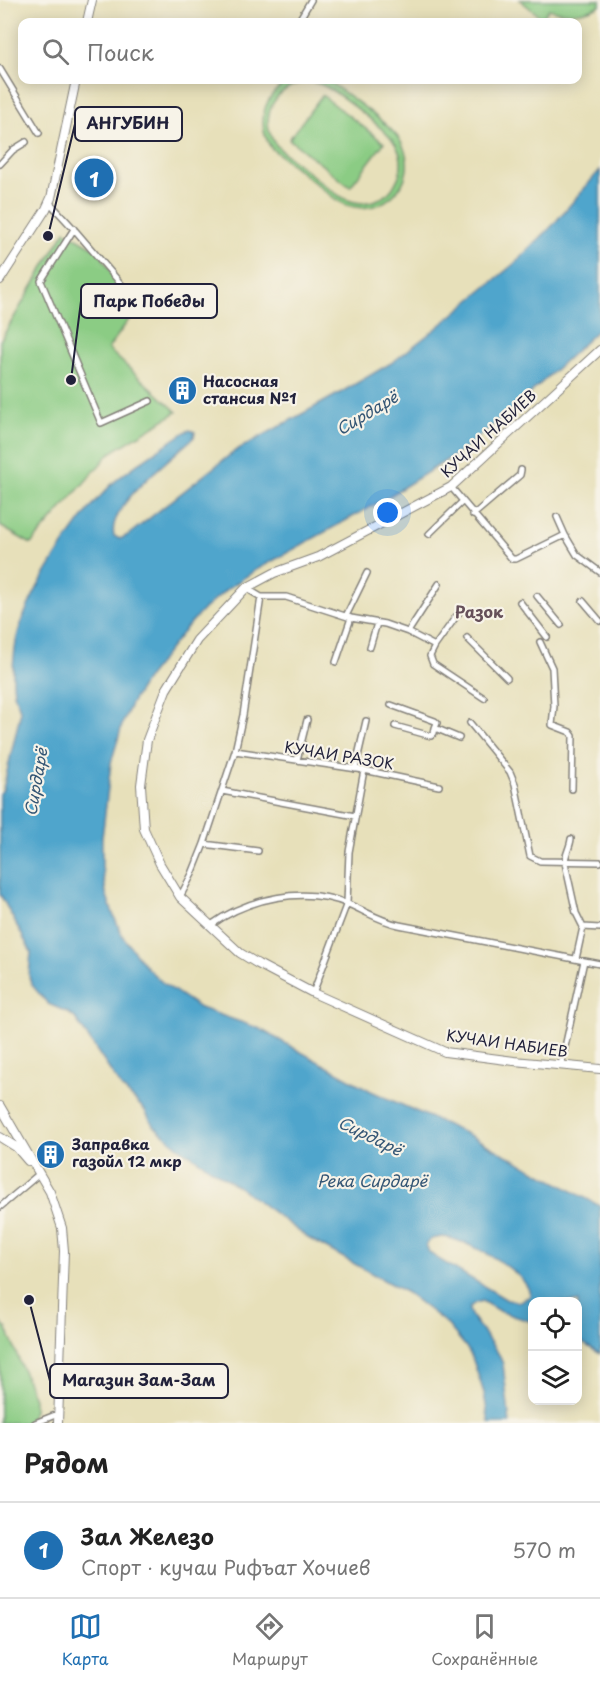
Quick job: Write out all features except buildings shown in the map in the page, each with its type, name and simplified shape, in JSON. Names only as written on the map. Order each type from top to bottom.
[{"type":"main road","points":[[88,18],[92,0]]},
{"type":"main road","points":[[0,280],[49,202],[75,84]]},
{"type":"main road","name":"КУЧАИ НАБИЕВ","points":[[600,350],[451,488],[318,557],[274,573],[246,588],[197,640],[166,690],[147,740],[141,785],[144,829],[160,864],[180,897],[240,953],[313,993],[445,1052],[514,1062],[600,1069]]},
{"type":"main road","points":[[0,1106],[2,1115],[50,1192],[62,1228],[59,1276],[58,1419]]},
{"type":"main road","points":[[0,1137],[16,1147],[39,1174]]},
{"type":"street","points":[[300,18],[310,0]]},
{"type":"street","points":[[0,69],[39,133]]},
{"type":"street","points":[[0,164],[13,150],[27,142]]},
{"type":"street","points":[[49,202],[139,305]]},
{"type":"street","points":[[74,229],[41,281],[100,423],[150,401]]},
{"type":"street","points":[[473,515],[520,475],[521,470]]},
{"type":"street","points":[[451,488],[512,559],[565,536]]},
{"type":"street","points":[[429,534],[462,502]]},
{"type":"street","points":[[557,517],[577,555],[600,572]]},
{"type":"street","points":[[336,662],[348,617],[368,573]]},
{"type":"street","points":[[408,632],[439,584]]},
{"type":"street","points":[[246,588],[261,597],[286,597],[348,617],[408,632],[435,646]]},
{"type":"street","points":[[537,596],[561,625]]},
{"type":"street","points":[[180,897],[204,844],[235,752],[261,597]]},
{"type":"street","points":[[584,601],[600,621]]},
{"type":"street","points":[[520,602],[547,637]]},
{"type":"street","points":[[460,611],[430,656],[433,664],[484,698]]},
{"type":"street","points":[[370,646],[377,623]]},
{"type":"street","points":[[467,638],[507,678]]},
{"type":"street","points":[[540,642],[552,668],[554,706],[552,724],[570,732],[573,736],[572,789]]},
{"type":"street","points":[[391,705],[437,723],[434,733],[430,736],[395,726]]},
{"type":"street","points":[[297,760],[307,720]]},
{"type":"street","points":[[355,769],[366,721]]},
{"type":"street","points":[[470,723],[510,772],[515,784],[528,852],[533,859],[565,863],[600,862]]},
{"type":"street","points":[[435,728],[459,738]]},
{"type":"street","name":"КУЧАИ РАЗОК","points":[[235,752],[364,770],[439,786]]},
{"type":"street","points":[[313,993],[346,903],[349,852],[364,770]]},
{"type":"street","points":[[222,791],[355,816]]},
{"type":"street","points":[[571,839],[565,863],[576,913],[583,927],[576,959]]},
{"type":"street","points":[[204,844],[258,851]]},
{"type":"street","points":[[211,925],[226,915],[260,902],[297,894],[330,898],[346,903],[386,922],[600,964]]},
{"type":"street","points":[[583,927],[600,928]]},
{"type":"street","points":[[561,1065],[584,961]]},
{"type":"street","points":[[0,1207],[39,1174]]},
{"type":"street","points":[[35,1423],[58,1419]]},
{"type":"green space","points":[[520,0],[600,0],[600,5],[575,13],[549,9],[542,18]]},
{"type":"green space","points":[[284,84],[296,84],[279,95],[269,112],[268,122],[274,142],[290,158],[339,196],[348,200],[366,203],[390,191],[401,169],[400,156],[393,141],[375,123],[331,90],[318,84],[333,84],[388,127],[401,142],[407,158],[406,173],[401,186],[392,197],[365,208],[350,206],[335,199],[271,148],[266,138],[263,118],[269,100]]},
{"type":"green space","points":[[322,95],[384,143],[350,187],[289,139]]},
{"type":"green space","points":[[65,231],[98,250],[135,311],[108,349],[177,412],[110,453],[31,544],[0,526],[0,341]]},
{"type":"green space","points":[[0,1322],[7,1329],[34,1399],[34,1411],[27,1423],[0,1423]]},
{"type":"water","name":"Река Сирдарё","points":[[600,170],[600,328],[523,400],[460,452],[383,500],[256,570],[226,590],[204,609],[147,678],[123,722],[111,763],[102,838],[102,867],[106,893],[113,914],[122,935],[147,968],[163,983],[200,1008],[258,1028],[371,1091],[469,1135],[600,1206],[600,1354],[582,1343],[582,1297],[528,1297],[527,1287],[519,1277],[508,1267],[480,1250],[442,1237],[431,1239],[426,1245],[435,1257],[507,1300],[520,1302],[528,1297],[528,1321],[499,1311],[482,1301],[470,1307],[472,1317],[498,1353],[503,1364],[510,1423],[489,1423],[484,1393],[472,1357],[447,1324],[407,1293],[308,1238],[246,1192],[177,1146],[153,1125],[144,1109],[121,1087],[75,1018],[48,1004],[31,984],[29,976],[31,952],[0,894],[0,794],[20,715],[14,693],[13,676],[19,629],[27,608],[52,562],[83,518],[111,485],[137,464],[185,432],[190,430],[195,432],[194,437],[144,482],[120,510],[114,524],[114,536],[120,539],[235,451],[393,362],[515,263],[552,226]]},
{"type":"place","name":"Зал Железо","points":[[94,178]]},
{"type":"place","name":"АНГУБИН","points":[[48,236]]},
{"type":"place","name":"Парк Победы","points":[[71,380]]},
{"type":"place","name":"Насосная стансия №1","points":[[182,391]]},
{"type":"place","name":"Заправка газойл 12 мкр","points":[[51,1154]]},
{"type":"place","name":"Магазин Зам-Зам","points":[[29,1300]]},
{"type":"district","name":"Разок","points":[[479,612]]},
{"type":"water label","name":"Сирдарё","points":[[367,413]]},
{"type":"water label","name":"Сирдарё","points":[[36,782]]},
{"type":"water label","name":"Сирдарё","points":[[370,1136]]}]
